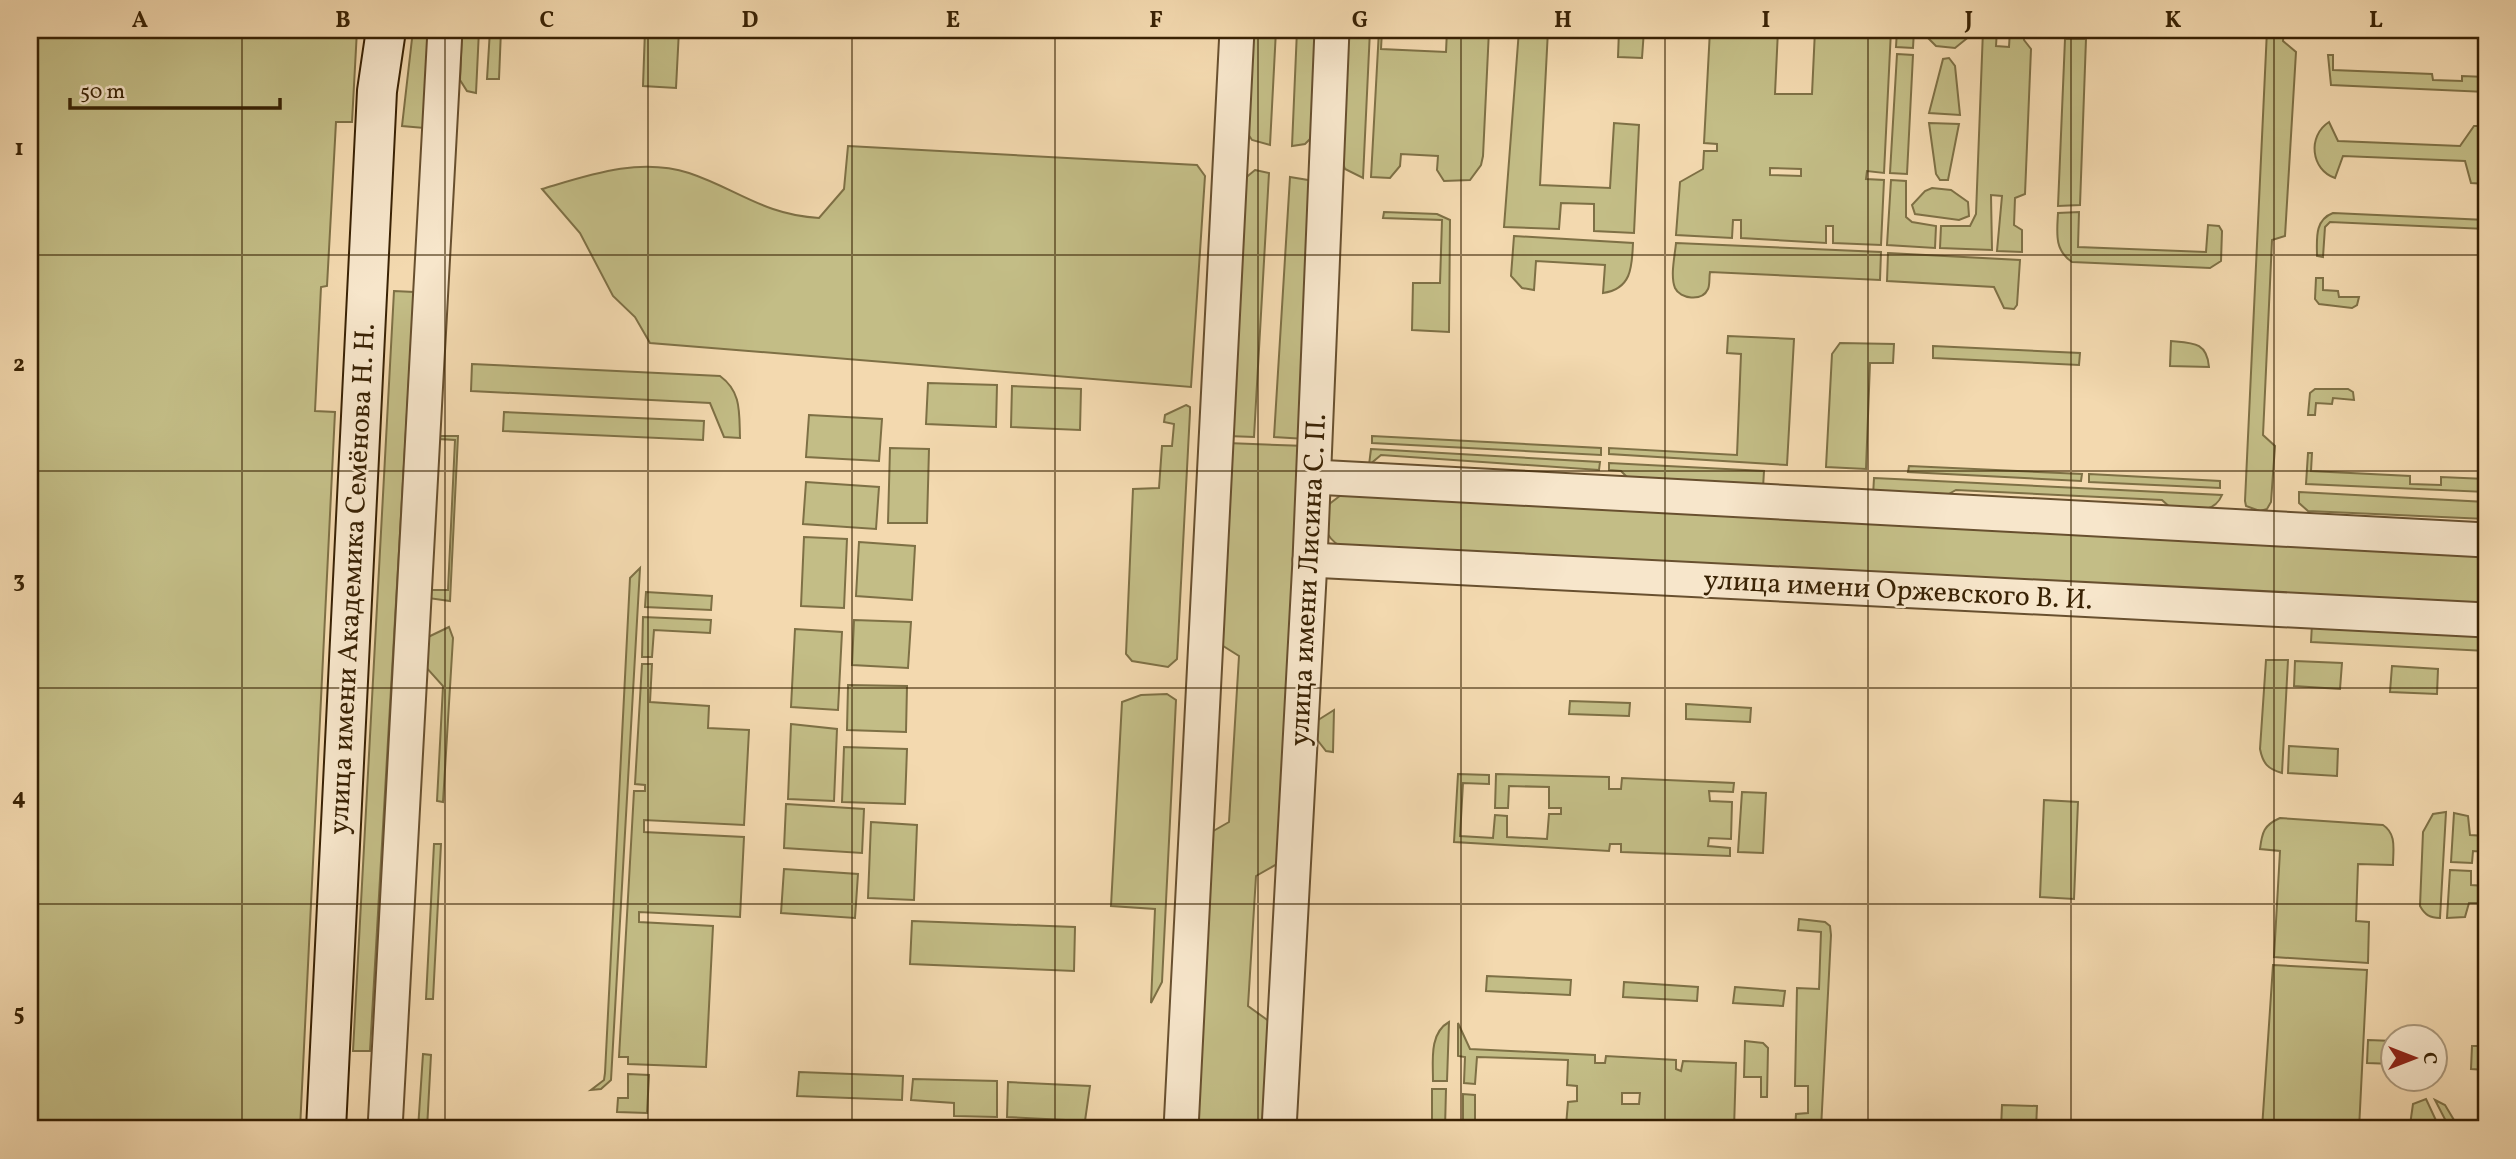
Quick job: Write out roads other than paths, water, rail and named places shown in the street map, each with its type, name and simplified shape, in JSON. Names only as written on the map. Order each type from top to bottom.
[{"type":"main road","name":"улица имени Академика Семёнова Н. Н.","points":[[326,1129],[377,91],[386,30]]},
{"type":"street","points":[[385,1129],[445,30]]},
{"type":"street","points":[[1181,1129],[1237,30]]},
{"type":"street","name":"улица имени Лисина С. П.","points":[[1279,1129],[1310,560],[1332,30]]},
{"type":"street","points":[[1314,477],[2486,540]]},
{"type":"street","name":"улица имени Оржевского В. И.","points":[[1310,560],[2486,620]]}]
